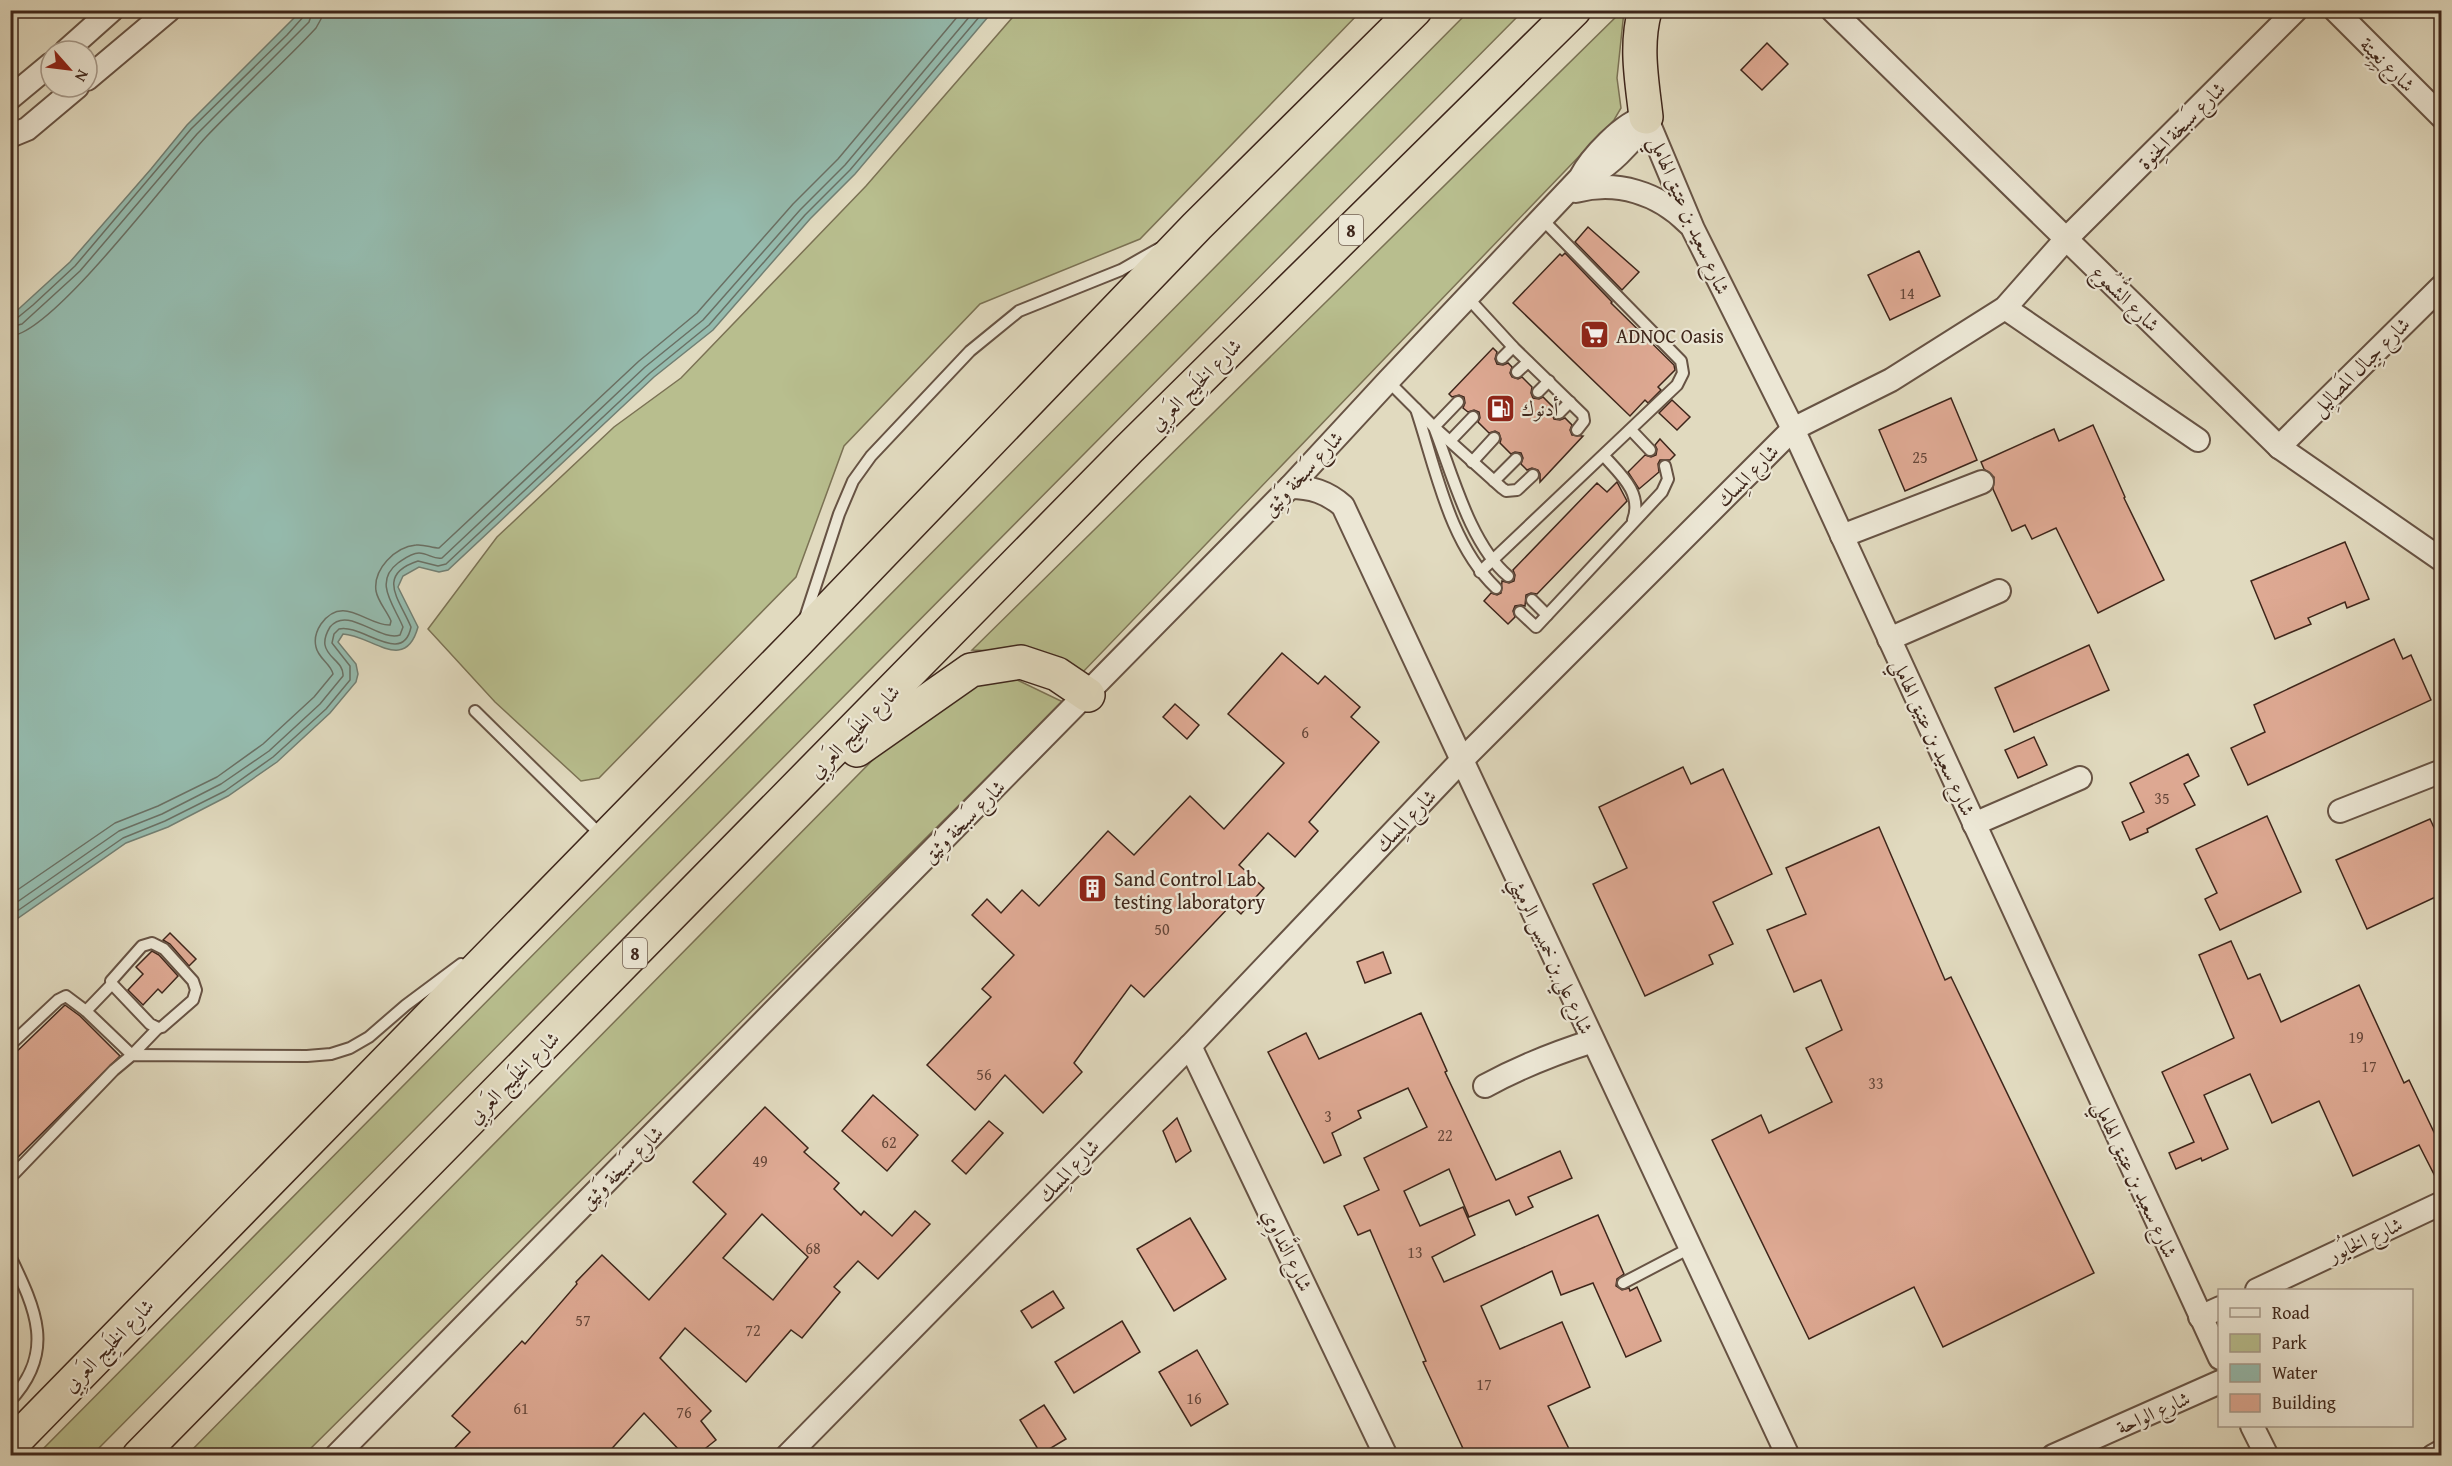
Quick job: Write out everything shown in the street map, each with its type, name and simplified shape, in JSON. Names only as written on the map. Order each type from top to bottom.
[{"type":"highway","name":"شارع الخَلِيج العَربِي","points":[[10,1446],[796,643],[1197,226],[1415,10]]},
{"type":"highway","name":"شارع الخَلِيج العَربِي","points":[[139,1455],[1129,450],[1574,10]]},
{"type":"highway","points":[[1645,10],[1639,38],[1639,55],[1646,117]]},
{"type":"highway","points":[[782,804],[971,670],[1022,662],[1057,674],[1088,695]]},
{"type":"street","points":[[79,39],[112,10]]},
{"type":"street","points":[[99,69],[169,10]]},
{"type":"street","name":"شارع الشُّمُوع","points":[[1832,10],[2279,447],[2442,560]]},
{"type":"street","name":"شارع سَبخة الحِنوة","points":[[2066,239],[2296,10]]},
{"type":"street","name":"شارع نِعِيتة","points":[[2336,10],[2442,117]]},
{"type":"street","points":[[10,98],[39,74]]},
{"type":"street","points":[[10,136],[27,129],[63,99]]},
{"type":"street","name":"شارع سَبخة وَثِيق","points":[[336,1455],[1088,695],[1290,487],[1573,186],[1597,174],[1637,134],[1646,117]]},
{"type":"street","name":"شارع سعيد بن عتيق الهاملي","points":[[1646,117],[1693,229],[1793,429],[1974,824],[2210,1313],[2218,1349]]},
{"type":"street","points":[[1573,186],[1635,190],[1657,199],[1676,212],[1693,229]]},
{"type":"street","name":"شارع المِسك","points":[[787,1455],[1190,1046],[1461,761],[1793,429],[1891,380],[2005,308],[2066,239]]},
{"type":"street","name":"شارع جِبال المَصالِيل","points":[[2279,447],[2442,286]]},
{"type":"street","points":[[2005,308],[2198,440]]},
{"type":"street","points":[[1842,536],[1982,482]]},
{"type":"street","name":"شارع علي بن خميس الرميثي","points":[[1290,487],[1315,489],[1335,499],[1343,506],[1788,1455]]},
{"type":"street","points":[[1889,639],[1999,591]]},
{"type":"street","points":[[2340,811],[2442,771]]},
{"type":"street","points":[[1974,824],[2080,778]]},
{"type":"street","points":[[1485,1086],[1514,1070],[1593,1041]]},
{"type":"street","name":"شارع النَّداوِي","points":[[1190,1046],[1384,1454]]},
{"type":"street","name":"شارع الخايُور","points":[[2259,1289],[2442,1203]]},
{"type":"street","name":"شارع الواحة","points":[[2053,1455],[2218,1383]]},
{"type":"street","points":[[2253,1427],[2267,1455]]},
{"type":"street","points":[[2433,1455],[2442,1451]]},
{"type":"lane","points":[[1480,572],[1677,385],[1683,373],[1681,361],[1542,219]]},
{"type":"lane","points":[[796,643],[839,514],[853,481],[871,456],[970,351],[1019,311],[1121,270],[1197,226]]},
{"type":"lane","points":[[1468,298],[1513,347],[1583,415],[1584,421],[1577,430]]},
{"type":"lane","points":[[1502,357],[1513,347]]},
{"type":"lane","points":[[1517,372],[1528,362]]},
{"type":"lane","points":[[1388,381],[1434,427],[1506,491],[1517,490],[1533,475]]},
{"type":"lane","points":[[1538,393],[1549,381]]},
{"type":"lane","points":[[1434,427],[1458,402]]},
{"type":"lane","points":[[1559,413],[1570,402]]},
{"type":"lane","points":[[1416,409],[1456,531],[1470,559],[1496,588]]},
{"type":"lane","points":[[1450,441],[1473,417]]},
{"type":"lane","points":[[1434,427],[1476,537],[1491,560],[1508,576]]},
{"type":"lane","points":[[1631,430],[1650,450]]},
{"type":"lane","points":[[1472,462],[1494,438]]},
{"type":"lane","points":[[1604,456],[1635,496],[1636,506],[1632,523]]},
{"type":"lane","points":[[1494,481],[1516,459]]},
{"type":"lane","points":[[1520,612],[1536,627],[1667,486],[1668,472],[1665,466]]},
{"type":"lane","points":[[1532,600],[1547,615]]},
{"type":"lane","points":[[475,711],[604,839]]},
{"type":"lane","points":[[10,1045],[61,997],[70,997],[132,1055],[307,1056],[331,1054],[350,1048],[369,1037],[406,1005],[533,910]]},
{"type":"lane","points":[[10,1178],[114,1070],[193,1000],[196,990],[193,981],[164,949],[152,943],[142,946],[112,977],[112,984],[150,1024],[158,1029]]},
{"type":"lane","points":[[86,1011],[112,984]]},
{"type":"lane","points":[[1623,1283],[1690,1248]]},
{"type":"lane","points":[[10,1256],[33,1310],[38,1328],[36,1361],[23,1387],[10,1401]]},
{"type":"green space","points":[[1470,10],[1523,11],[92,1455],[37,1455]]},
{"type":"green space","points":[[1018,11],[1361,11],[1140,239],[980,304],[844,446],[796,577],[599,778],[581,781],[495,702],[428,629],[497,537],[614,427],[681,378],[866,186]]},
{"type":"green space","points":[[1624,11],[1617,78],[1621,108],[1614,120],[1082,673],[1015,652],[972,650]]},
{"type":"green space","points":[[1009,676],[1063,702],[304,1455],[186,1456],[923,709],[974,679]]},
{"type":"water","points":[[301,11],[993,11],[855,174],[810,219],[713,330],[654,377],[448,570],[439,572],[419,567],[403,576],[398,587],[418,627],[412,641],[405,648],[396,650],[386,648],[343,634],[338,642],[356,664],[358,674],[356,682],[330,713],[277,762],[228,796],[168,827],[126,843],[11,923],[11,316],[70,262],[187,125]]},
{"type":"building","points":[[1767,43],[1788,64],[1762,90],[1741,70]]},
{"type":"building","points":[[1588,227],[1639,272],[1622,290],[1575,242]]},
{"type":"building","points":[[1919,251],[1940,296],[1890,320],[1868,275]]},
{"type":"building","name":"ADNOC Oasis","points":[[1565,253],[1611,303],[1674,365],[1675,370],[1658,387],[1661,390],[1648,403],[1645,400],[1630,416],[1513,303],[1560,254],[1562,256]]},
{"type":"building","points":[[1493,348],[1497,352],[1495,359],[1497,364],[1508,363],[1512,367],[1510,373],[1512,377],[1518,379],[1522,377],[1532,387],[1533,398],[1543,397],[1554,408],[1552,414],[1554,419],[1565,418],[1572,425],[1570,430],[1572,435],[1583,436],[1540,482],[1538,470],[1532,468],[1527,470],[1521,464],[1523,458],[1521,453],[1511,454],[1500,443],[1499,433],[1495,431],[1489,433],[1478,422],[1479,412],[1474,410],[1468,412],[1463,408],[1464,397],[1459,395],[1452,397],[1449,394]]},
{"type":"building","points":[[1951,398],[1977,460],[1905,491],[1879,430]]},
{"type":"building","points":[[1672,400],[1690,417],[1677,430],[1659,413]]},
{"type":"building","points":[[2093,425],[2124,498],[2164,580],[2098,613],[2056,528],[2032,539],[2025,525],[2012,531],[1993,489],[1994,477],[1984,469],[1981,462],[2054,429],[2059,441]]},
{"type":"building","points":[[1660,439],[1675,455],[1670,460],[1660,460],[1659,472],[1639,489],[1628,472],[1645,455],[1651,457],[1656,455],[1655,445]]},
{"type":"building","points":[[1617,482],[1627,501],[1537,594],[1526,595],[1525,606],[1515,606],[1513,611],[1515,617],[1508,624],[1484,601],[1491,593],[1497,595],[1501,593],[1502,581],[1509,583],[1514,581],[1513,570],[1597,483],[1607,492]]},
{"type":"building","points":[[2345,542],[2369,599],[2347,608],[2345,602],[2308,618],[2311,624],[2275,639],[2251,581]]},
{"type":"building","points":[[2394,639],[2403,659],[2411,655],[2431,700],[2248,785],[2231,748],[2265,732],[2254,705]]},
{"type":"building","points":[[2089,645],[2109,690],[2014,732],[1995,688]]},
{"type":"building","points":[[1282,653],[1318,684],[1325,676],[1360,707],[1351,717],[1379,742],[1309,822],[1318,831],[1295,857],[1268,833],[1239,865],[1264,888],[1241,914],[1231,905],[1144,997],[1131,985],[1074,1063],[1082,1072],[1043,1113],[1005,1075],[975,1110],[927,1065],[991,997],[982,989],[1014,955],[972,915],[987,899],[1001,913],[1022,890],[1039,906],[1108,831],[1134,855],[1190,796],[1224,829],[1284,763],[1228,714]]},
{"type":"building","points":[[1175,704],[1199,725],[1187,739],[1163,717]]},
{"type":"building","points":[[2034,737],[2047,765],[2018,778],[2005,750]]},
{"type":"building","points":[[2188,754],[2199,776],[2184,784],[2195,805],[2130,840],[2122,822],[2144,812],[2130,783]]},
{"type":"building","points":[[1683,767],[1691,784],[1723,769],[1772,874],[1713,902],[1733,944],[1709,955],[1713,964],[1645,996],[1593,884],[1627,868],[1599,807]]},
{"type":"building","points":[[2267,816],[2301,892],[2220,930],[2205,899],[2217,893],[2196,849]]},
{"type":"building","points":[[2430,819],[2442,845],[2442,894],[2367,929],[2336,860]]},
{"type":"building","points":[[1879,827],[1945,980],[1951,977],[2094,1273],[1943,1347],[1914,1287],[1809,1339],[1712,1140],[1761,1115],[1769,1133],[1832,1102],[1806,1048],[1842,1030],[1821,980],[1794,992],[1767,930],[1806,914],[1786,868]]},
{"type":"building","points":[[170,933],[196,959],[189,966],[170,944],[163,940]]},
{"type":"building","points":[[2231,941],[2248,979],[2260,974],[2281,1022],[2359,985],[2404,1083],[2409,1080],[2442,1149],[2442,1190],[2419,1145],[2353,1176],[2319,1101],[2272,1123],[2250,1074],[2204,1095],[2228,1149],[2202,1161],[2201,1158],[2176,1169],[2169,1153],[2194,1142],[2162,1072],[2234,1038],[2199,955]]},
{"type":"building","points":[[152,951],[159,955],[178,976],[162,993],[158,989],[143,1005],[128,990],[143,974],[136,967]]},
{"type":"building","points":[[1383,952],[1391,973],[1365,983],[1357,962]]},
{"type":"building","points":[[65,1005],[80,1016],[120,1056],[10,1165],[10,1058]]},
{"type":"building","points":[[1421,1013],[1447,1071],[1445,1072],[1496,1180],[1560,1151],[1572,1178],[1528,1197],[1533,1207],[1516,1215],[1509,1200],[1469,1217],[1449,1169],[1404,1191],[1420,1226],[1463,1207],[1475,1235],[1432,1257],[1444,1282],[1598,1215],[1624,1274],[1617,1279],[1616,1286],[1622,1290],[1629,1288],[1630,1291],[1637,1287],[1661,1341],[1626,1357],[1593,1283],[1561,1295],[1552,1271],[1481,1306],[1500,1349],[1562,1322],[1590,1387],[1548,1406],[1572,1455],[1466,1455],[1423,1362],[1426,1361],[1370,1230],[1358,1235],[1344,1206],[1379,1190],[1364,1158],[1427,1127],[1408,1088],[1358,1111],[1361,1118],[1332,1133],[1341,1155],[1324,1163],[1268,1052],[1306,1033],[1319,1059]]},
{"type":"building","points":[[873,1095],[918,1135],[887,1171],[842,1131]]},
{"type":"building","points":[[765,1107],[808,1148],[804,1152],[839,1183],[834,1189],[861,1215],[864,1211],[892,1236],[915,1211],[930,1224],[878,1279],[858,1261],[834,1287],[840,1292],[802,1338],[791,1330],[746,1382],[685,1328],[660,1358],[711,1411],[701,1421],[716,1440],[697,1455],[684,1455],[644,1413],[606,1455],[448,1455],[470,1432],[452,1416],[522,1341],[525,1344],[577,1284],[576,1282],[602,1255],[649,1300],[726,1214],[693,1182]],"holes":[[[762,1214],[808,1257],[773,1300],[723,1258]]]},
{"type":"building","points":[[1177,1118],[1191,1151],[1176,1162],[1163,1131]]},
{"type":"building","points":[[989,1121],[1003,1133],[966,1174],[952,1161]]},
{"type":"building","points":[[1190,1218],[1226,1279],[1174,1311],[1137,1249]]},
{"type":"building","points":[[1053,1291],[1064,1308],[1032,1328],[1021,1311]]},
{"type":"building","points":[[1122,1321],[1140,1352],[1074,1393],[1055,1362]]},
{"type":"building","points":[[1197,1350],[1228,1404],[1191,1426],[1159,1372]]},
{"type":"building","points":[[1044,1405],[1066,1439],[1041,1454],[1020,1420]]},
{"type":"place","name":"ADNOC Oasis","points":[[1595,335]]},
{"type":"place","name":"أدنوك","points":[[1500,408]]},
{"type":"place","name":"Sand Control Lab testing laboratory","points":[[1093,889]]}]
